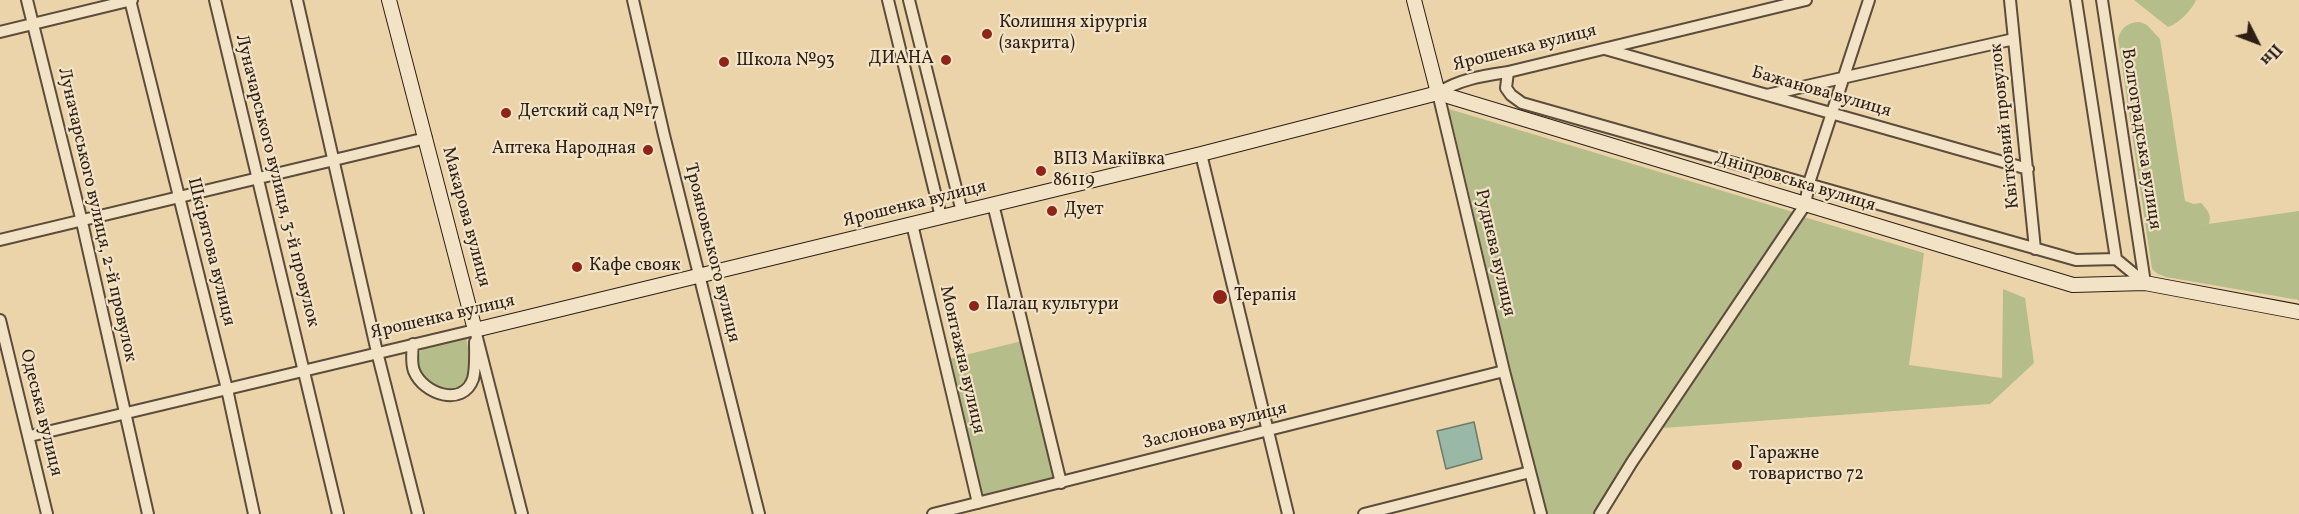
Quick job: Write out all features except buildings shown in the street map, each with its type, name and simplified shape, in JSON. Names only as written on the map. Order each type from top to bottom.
[{"type":"street","name":"Луначарського вулиця, 2-й провулок","points":[[27,0],[82,222],[148,514]]},
{"type":"street","points":[[0,32],[130,0]]},
{"type":"street","name":"Шкірятова вулиця","points":[[130,0],[227,389],[254,514]]},
{"type":"street","name":"Луначарського вулиця, 3-й провулок","points":[[215,0],[338,514]]},
{"type":"street","points":[[297,0],[377,352],[418,514]]},
{"type":"street","name":"Макарова вулиця","points":[[389,0],[522,514]]},
{"type":"street","name":"Трояновського вулиця","points":[[633,0],[664,135],[759,514]]},
{"type":"street","points":[[888,0],[941,217]]},
{"type":"street","points":[[909,0],[962,212]]},
{"type":"street","name":"Руднєва вулиця","points":[[1414,0],[1503,371],[1541,514]]},
{"type":"street","name":"Ярошенка вулиця","points":[[30,436],[1201,154],[1438,93],[1457,81],[1474,76],[1508,72],[1604,49],[1766,5],[1806,0]]},
{"type":"street","points":[[1600,514],[1632,462],[1804,205],[1809,183],[1869,0]]},
{"type":"street","name":"Квітковий провулок","points":[[2010,0],[2035,249]]},
{"type":"street","points":[[2076,0],[2116,259]]},
{"type":"street","name":"Волгоградська вулиця","points":[[2102,0],[2145,283]]},
{"type":"street","points":[[1766,95],[2014,39]]},
{"type":"street","name":"Бажанова вулиця","points":[[1604,49],[2028,169]]},
{"type":"street","name":"Дніпровська вулиця","points":[[1508,72],[1506,88],[1522,103],[2076,260],[2116,259],[2145,283]]},
{"type":"street","name":"Дніпровська вулиця","points":[[1438,93],[2073,285],[2145,283],[2299,312]]},
{"type":"street","points":[[0,240],[426,138]]},
{"type":"street","points":[[1201,154],[1288,514]]},
{"type":"street","points":[[993,204],[1061,483]]},
{"type":"street","name":"Монтажна вулиця","points":[[912,224],[978,503]]},
{"type":"street","name":"Одеська вулиця","points":[[0,320],[30,436],[47,514]]},
{"type":"street","points":[[413,344],[412,365],[421,382],[435,393],[452,395],[461,392],[472,380],[476,330]]},
{"type":"street","name":"Заслонова вулиця","points":[[933,514],[1503,371]]},
{"type":"street","points":[[1364,514],[1530,472]]},
{"type":"green space","points":[[2134,0],[2196,0],[2184,16],[2168,27]]},
{"type":"green space","points":[[2140,22],[2147,25],[2160,39],[2185,201],[2194,204],[2201,203],[2209,215],[2209,224],[2299,211],[2299,300],[2166,277],[2152,269],[2118,39],[2126,26]]},
{"type":"green space","points":[[1449,109],[1793,212],[1593,514],[1545,514]]},
{"type":"green space","points":[[1804,217],[1924,253],[1909,365],[2002,378],[2003,289],[2025,298],[2034,363],[1990,404],[1663,428]]},
{"type":"green space","points":[[466,336],[469,364],[468,373],[462,384],[454,389],[444,389],[434,386],[425,379],[419,370],[418,359],[423,347]]},
{"type":"green space","points":[[1026,340],[1061,483],[978,503],[945,360]]},
{"type":"shaded area","points":[[1474,422],[1482,459],[1446,469],[1437,431]]},
{"type":"place","name":"Колишня хірургія (закрита)","points":[[987,34]]},
{"type":"place","name":"ДИАНА","points":[[946,60]]},
{"type":"place","name":"Школа №93","points":[[724,62]]},
{"type":"place","name":"Детский сад №17","points":[[506,113]]},
{"type":"place","name":"Аптека Народная","points":[[648,150]]},
{"type":"place","name":"ВПЗ Макіївка 86119","points":[[1041,171]]},
{"type":"place","name":"Дует","points":[[1052,211]]},
{"type":"place","name":"Кафе свояк","points":[[577,267]]},
{"type":"place","name":"Терапія","points":[[1220,297]]},
{"type":"place","name":"Палац культури","points":[[974,306]]},
{"type":"place","name":"Гаражне товариство 72","points":[[1737,465]]}]
